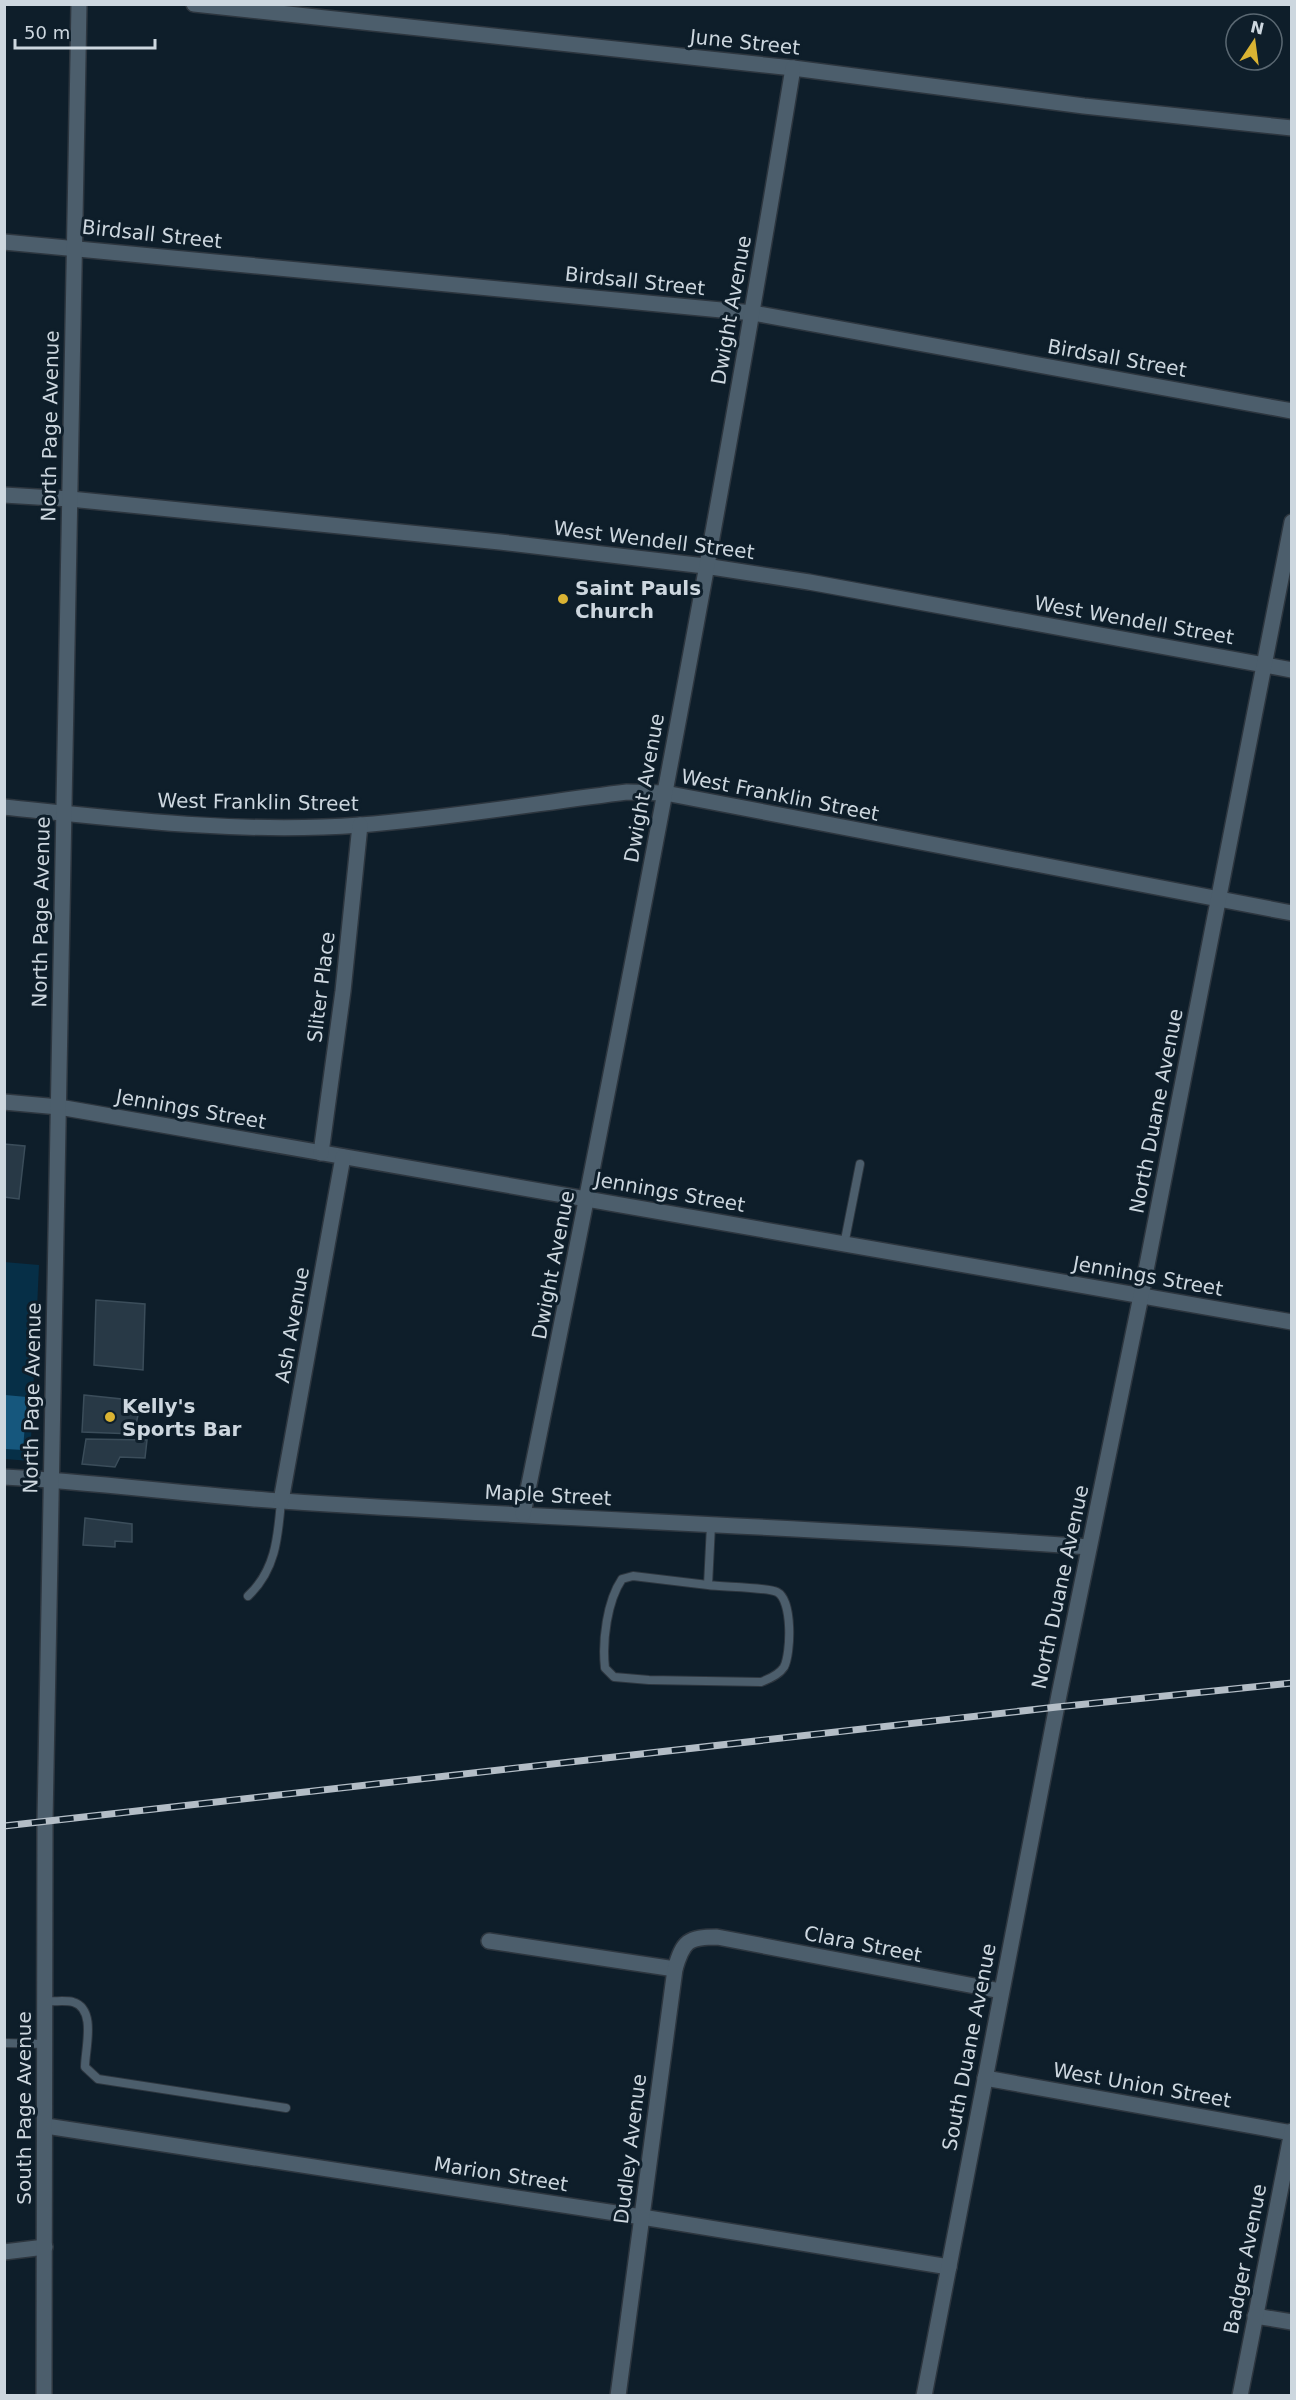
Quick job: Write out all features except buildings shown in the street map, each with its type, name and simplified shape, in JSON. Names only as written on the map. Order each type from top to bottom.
[{"type":"street","name":"North Page Avenue","points":[[45,1821],[79,4]]},
{"type":"street","name":"June Street","points":[[194,4],[793,68],[1084,106],[1292,128]]},
{"type":"street","name":"Dwight Avenue","points":[[524,1514],[588,1198],[665,793],[753,313],[793,68]]},
{"type":"street","name":"Birdsall Street","points":[[4,242],[753,313],[1292,411]]},
{"type":"street","name":"West Wendell Street","points":[[4,495],[70,499],[500,542],[705,566],[809,582],[1292,670]]},
{"type":"street","name":"North Duane Avenue","points":[[1057,1707],[1220,899],[1292,522]]},
{"type":"street","name":"West Franklin Street","points":[[4,807],[177,824],[288,827],[360,825],[627,792],[665,793],[1292,913]]},
{"type":"street","name":"Sliter Place","points":[[321,1153],[343,991],[360,825]]},
{"type":"street","name":"Jennings Street","points":[[4,1102],[58,1107],[1292,1322]]},
{"type":"street","name":"Ash Avenue","points":[[282,1501],[343,1157]]},
{"type":"street","name":"Maple Street","points":[[4,1477],[52,1479],[282,1501],[711,1525],[921,1534],[1089,1546]]},
{"type":"street","name":"South Duane Avenue","points":[[924,2396],[1057,1707]]},
{"type":"street","name":"South Page Avenue","points":[[44,2396],[45,1821]]},
{"type":"street","name":"Dudley Avenue","points":[[618,2396],[675,1969],[679,1954],[688,1941],[697,1937],[717,1937]]},
{"type":"street","name":"Clara Street","points":[[717,1937],[1001,1991]]},
{"type":"street","points":[[489,1941],[675,1969]]},
{"type":"street","name":"West Union Street","points":[[985,2078],[1291,2132]]},
{"type":"street","name":"Marion Street","points":[[46,2126],[642,2217],[949,2267]]},
{"type":"street","name":"Badger Avenue","points":[[1240,2396],[1291,2132]]},
{"type":"street","points":[[4,2252],[45,2247]]},
{"type":"street","points":[[1255,2316],[1292,2322]]},
{"type":"lane","points":[[844,1245],[860,1164]]},
{"type":"lane","points":[[248,1596],[267,1572],[277,1547],[282,1501]]},
{"type":"lane","points":[[708,1585],[711,1525]]},
{"type":"lane","points":[[633,1576],[708,1585],[777,1592],[786,1601],[790,1615],[785,1666],[775,1676],[761,1682],[649,1680],[614,1677],[605,1668],[603,1650],[615,1589],[622,1579],[633,1576]]},
{"type":"lane","points":[[45,2001],[73,2002],[82,2007],[88,2021],[85,2067],[98,2079],[286,2108]]},
{"type":"lane","points":[[4,2043],[45,2044]]},
{"type":"shaded area","points":[[4,1262],[39,1265],[30,1461],[5,1459]]},
{"type":"shaded area","points":[[5,1395],[27,1397],[23,1450],[5,1449]]},
{"type":"railway","points":[[4,1826],[1057,1707],[1292,1683]]},
{"type":"place","name":"Saint Pauls Church","points":[[563,599]]},
{"type":"place","name":"Kelly's Sports Bar","points":[[110,1417]]}]
